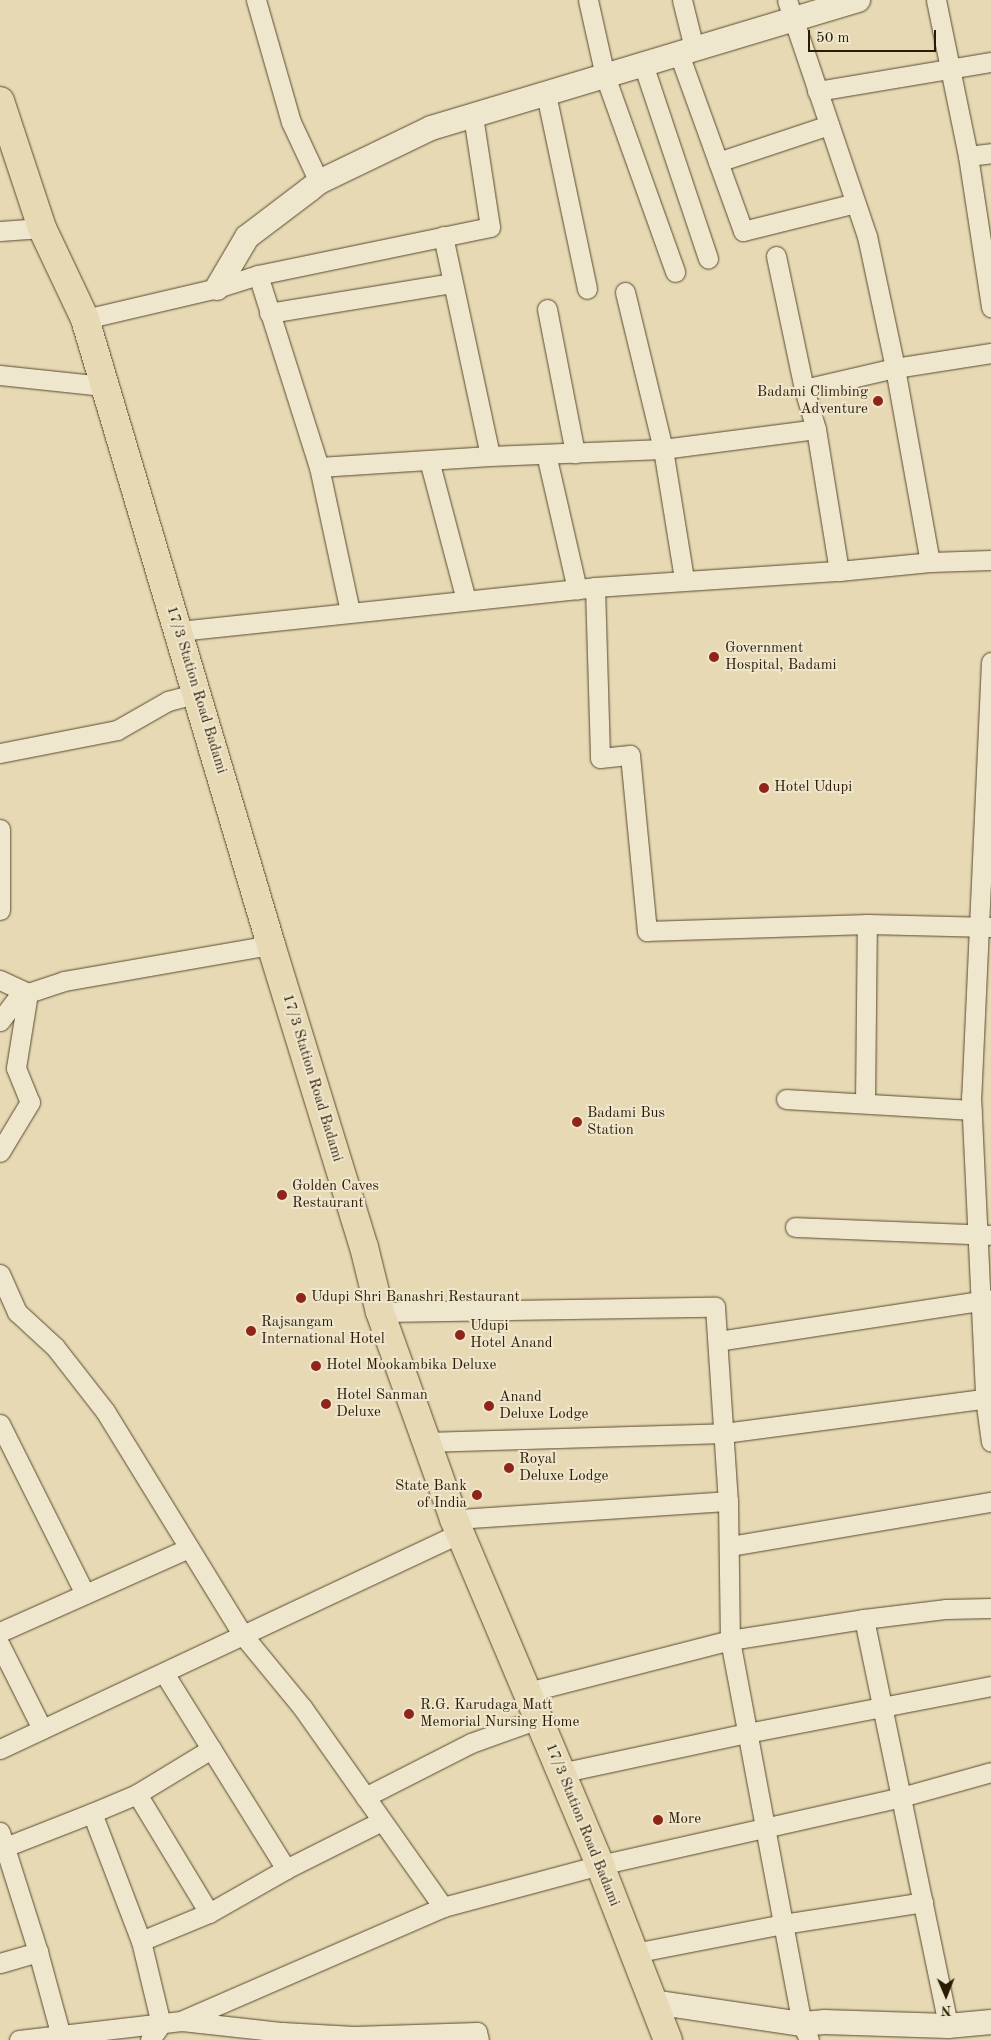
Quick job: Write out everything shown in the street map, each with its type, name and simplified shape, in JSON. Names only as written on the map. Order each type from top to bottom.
[{"type":"highway","name":"17/3 Station Road Badami","points":[[0,101],[42,228],[85,319],[103,386],[198,693],[271,945],[364,1248],[380,1312],[457,1526],[600,1865],[668,2040]]},
{"type":"street","points":[[256,0],[291,122],[319,182]]},
{"type":"street","points":[[588,0],[605,76],[675,272]]},
{"type":"street","points":[[682,0],[687,51],[718,162],[743,231],[856,203]]},
{"type":"street","points":[[216,288],[247,237],[319,182],[431,128],[687,51],[789,10],[858,0]]},
{"type":"street","points":[[936,0],[987,260],[991,307]]},
{"type":"street","points":[[789,10],[867,236],[896,368],[930,562]]},
{"type":"street","points":[[817,91],[950,67],[991,62]]},
{"type":"street","points":[[643,64],[708,258]]},
{"type":"street","points":[[546,94],[587,289]]},
{"type":"street","points":[[85,319],[216,288],[258,275],[490,227],[473,116]]},
{"type":"street","points":[[718,162],[829,126]]},
{"type":"street","points":[[968,156],[991,153]]},
{"type":"street","points":[[0,230],[42,228]]},
{"type":"street","points":[[443,236],[490,456]]},
{"type":"street","points":[[776,256],[804,389],[816,429],[839,570]]},
{"type":"street","points":[[258,275],[319,467],[350,612]]},
{"type":"street","points":[[269,312],[453,283]]},
{"type":"street","points":[[625,292],[663,449],[684,580]]},
{"type":"street","points":[[547,309],[575,453]]},
{"type":"street","points":[[804,389],[896,368],[991,353]]},
{"type":"street","points":[[0,375],[103,386]]},
{"type":"street","points":[[319,467],[490,456],[663,449],[816,429]]},
{"type":"street","points":[[546,454],[586,588],[600,758],[630,755],[647,931],[867,924],[985,927]]},
{"type":"street","points":[[429,460],[466,600]]},
{"type":"street","points":[[179,632],[350,612],[586,588],[930,562],[991,560]]},
{"type":"street","points":[[991,662],[982,1048],[972,1110],[985,1235],[988,1398],[991,1442]]},
{"type":"street","points":[[0,753],[117,730],[168,701],[198,693]]},
{"type":"street","points":[[0,829],[2,896],[0,910]]},
{"type":"street","points":[[865,1104],[867,924]]},
{"type":"street","points":[[0,1021],[19,996],[64,981],[271,945]]},
{"type":"street","points":[[0,980],[28,993]]},
{"type":"street","points":[[0,1152],[30,1102],[16,1068],[28,993]]},
{"type":"street","points":[[786,1099],[972,1110]]},
{"type":"street","points":[[795,1227],[985,1235]]},
{"type":"street","points":[[0,1274],[18,1312],[55,1347],[105,1411],[242,1634],[302,1707],[443,1907]]},
{"type":"street","points":[[718,1341],[986,1299]]},
{"type":"street","points":[[380,1312],[715,1307],[728,1501],[730,1640],[805,2032]]},
{"type":"street","points":[[426,1442],[724,1433],[988,1398]]},
{"type":"street","points":[[0,1424],[85,1594]]},
{"type":"street","points":[[0,1749],[164,1673],[457,1526],[728,1501]]},
{"type":"street","points":[[730,1546],[991,1502]]},
{"type":"street","points":[[0,1632],[189,1548]]},
{"type":"street","points":[[528,1692],[730,1640],[864,1619],[946,1609],[991,1608]]},
{"type":"street","points":[[864,1619],[922,1902],[936,2031]]},
{"type":"street","points":[[0,1645],[42,1729]]},
{"type":"street","points":[[164,1673],[286,1869]]},
{"type":"street","points":[[560,1773],[748,1733],[991,1686]]},
{"type":"street","points":[[365,1797],[471,1743],[538,1718]]},
{"type":"street","points":[[61,2037],[38,1952],[2,1842],[92,1813],[137,1794],[211,1748]]},
{"type":"street","points":[[182,2021],[443,1907],[600,1865],[901,1797],[991,1772]]},
{"type":"street","points":[[137,1794],[209,1914]]},
{"type":"street","points":[[92,1813],[141,1941],[161,2024],[150,2040]]},
{"type":"street","points":[[141,1941],[209,1914],[286,1869],[382,1821]]},
{"type":"street","points":[[634,1953],[783,1924],[922,1902]]},
{"type":"street","points":[[0,1963],[38,1952]]},
{"type":"street","points":[[653,2002],[805,2032],[824,2022],[936,2031],[991,2022]]},
{"type":"street","points":[[19,2040],[61,2037],[182,2021],[282,2032],[354,2036],[477,2032],[479,2040]]},
{"type":"place","name":"Badami Climbing Adventure","points":[[878,401]]},
{"type":"place","name":"Government Hospital, Badami","points":[[714,657]]},
{"type":"place","name":"Hotel Udupi","points":[[764,788]]},
{"type":"place","name":"Badami Bus Station","points":[[577,1122]]},
{"type":"place","name":"Golden Caves Restaurant","points":[[282,1195]]},
{"type":"place","name":"Udupi Shri Banashri Restaurant","points":[[301,1298]]},
{"type":"place","name":"Rajsangam International Hotel","points":[[251,1331]]},
{"type":"place","name":"Udupi Hotel Anand","points":[[460,1335]]},
{"type":"place","name":"Hotel Mookambika Deluxe","points":[[316,1366]]},
{"type":"place","name":"Hotel Sanman Deluxe","points":[[326,1404]]},
{"type":"place","name":"Anand Deluxe Lodge","points":[[489,1406]]},
{"type":"place","name":"Royal Deluxe Lodge","points":[[509,1468]]},
{"type":"place","name":"State Bank of India","points":[[477,1495]]},
{"type":"place","name":"R.G. Karudaga Matt Memorial Nursing Home","points":[[409,1714]]},
{"type":"place","name":"More","points":[[658,1820]]}]
